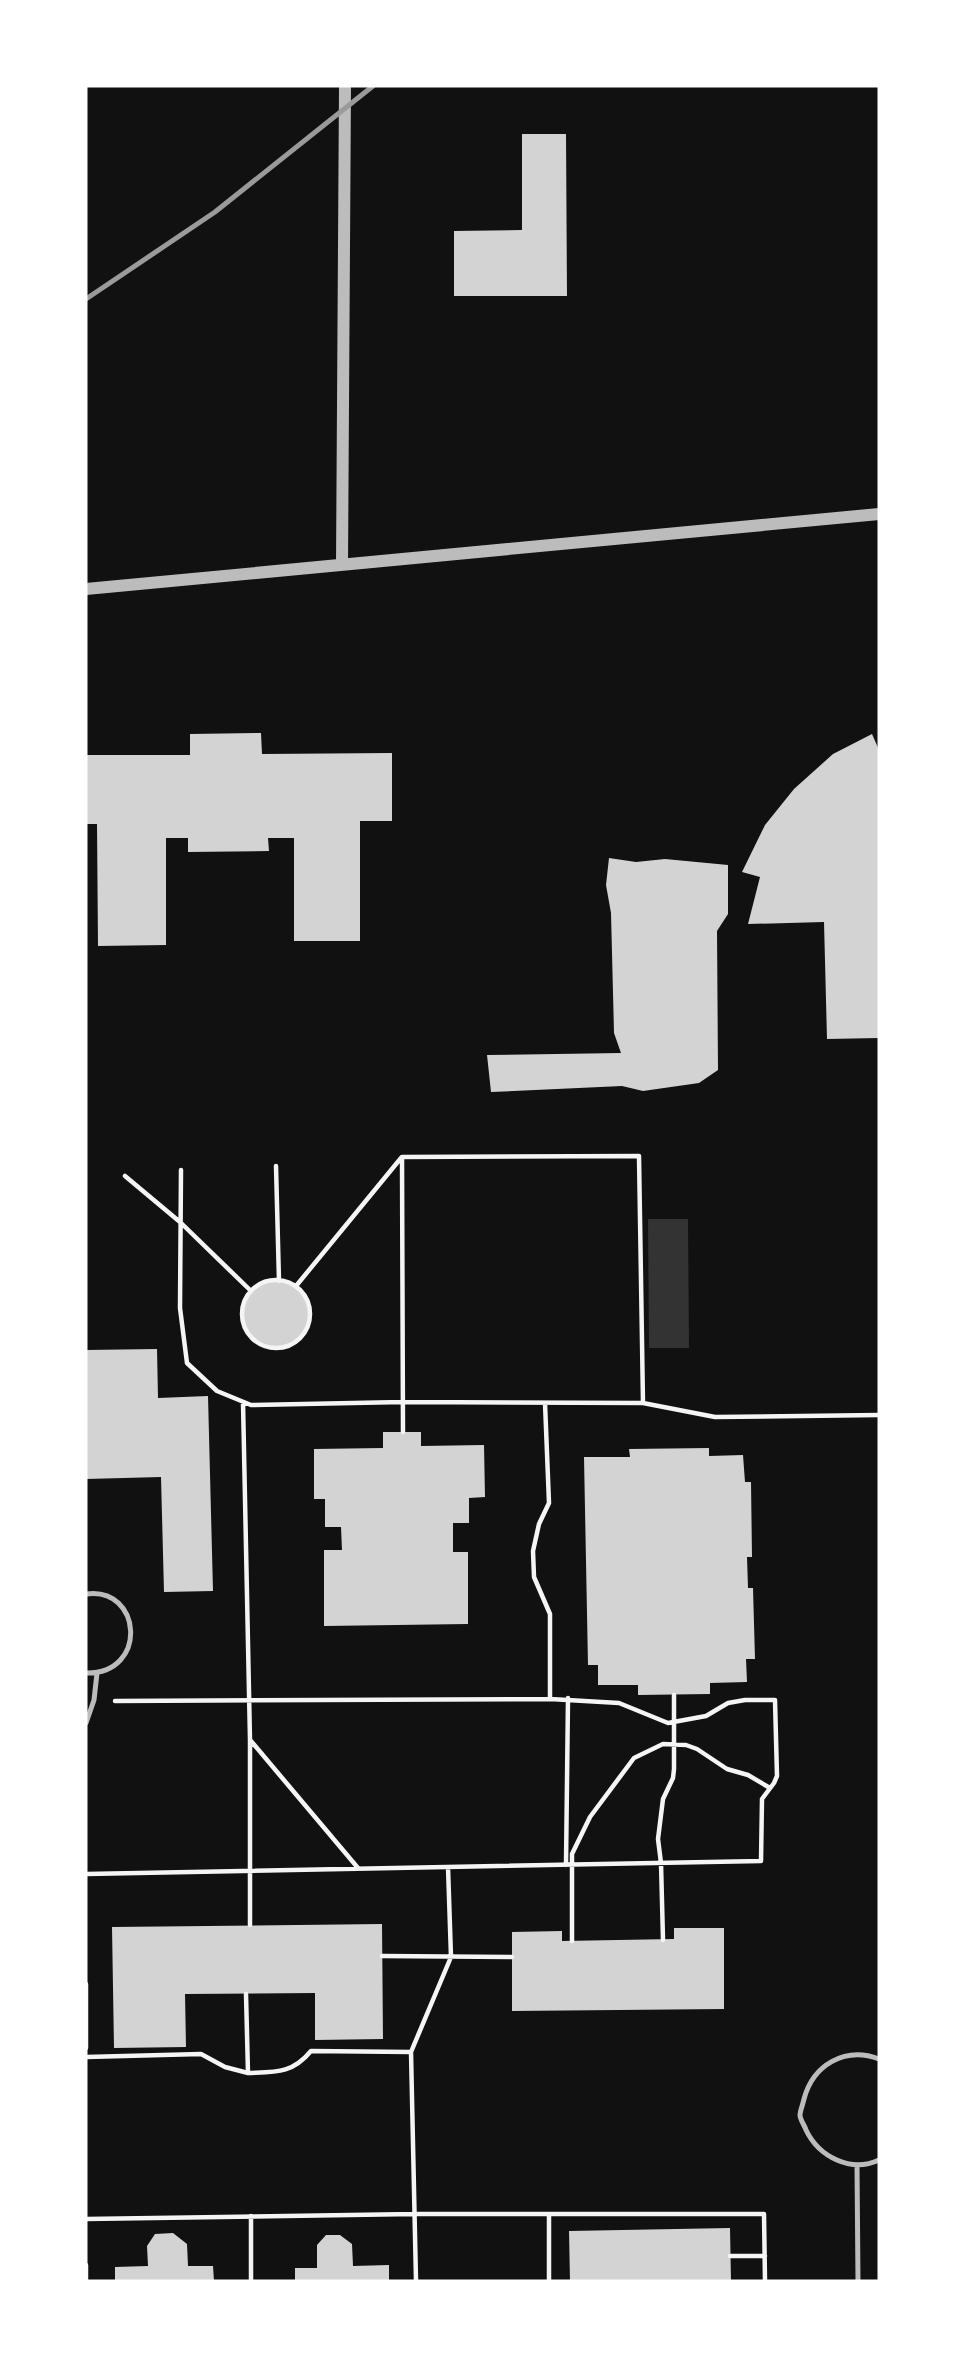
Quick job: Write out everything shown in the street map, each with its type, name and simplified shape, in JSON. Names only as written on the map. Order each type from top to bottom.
[{"type":"street","points":[[342,565],[345,86]]},
{"type":"street","points":[[86,589],[879,514]]},
{"type":"lane","points":[[86,1594],[105,1595],[116,1601],[130,1622],[131,1635],[129,1648],[111,1669],[86,1673]]},
{"type":"lane","points":[[86,1723],[94,1700],[97,1673]]},
{"type":"lane","points":[[879,2059],[869,2055],[850,2054],[833,2060],[818,2070],[807,2086],[800,2116],[811,2139],[823,2152],[839,2162],[857,2165],[879,2160]]},
{"type":"lane","points":[[857,2165],[858,2281]]},
{"type":"path","points":[[402,1157],[639,1156],[643,1403]]},
{"type":"path","points":[[296,1286],[402,1157]]},
{"type":"path","points":[[402,1157],[403,1432]]},
{"type":"path","points":[[276,1166],[279,1281]]},
{"type":"path","points":[[181,1170],[180,1308],[187,1363],[217,1391],[251,1405],[403,1402],[643,1403],[715,1417],[879,1415]]},
{"type":"path","points":[[125,1176],[180,1222],[250,1290]]},
{"type":"path","points":[[279,1281],[296,1286],[302,1292],[310,1313],[304,1334],[287,1348],[264,1347],[248,1333],[243,1323],[242,1312],[250,1290],[260,1284],[279,1281]]},
{"type":"path","points":[[243,1402],[250,1740],[250,1926]]},
{"type":"path","points":[[545,1403],[549,1503],[539,1524],[533,1563],[534,1577],[550,1614],[551,1699]]},
{"type":"path","points":[[663,1940],[658,1839],[661,1810],[673,1778],[674,1695]]},
{"type":"path","points":[[86,1874],[761,1861],[762,1799],[777,1776],[775,1700],[728,1703],[706,1716],[674,1723],[652,1718],[619,1703],[568,1699],[94,1700]]},
{"type":"path","points":[[568,1699],[572,1941]]},
{"type":"path","points":[[250,1740],[358,1868]]},
{"type":"path","points":[[569,1865],[585,1825],[626,1766],[645,1751],[663,1744],[674,1743],[697,1749],[727,1769],[748,1775],[770,1788]]},
{"type":"path","points":[[416,2281],[411,2052],[451,1957],[448,1867]]},
{"type":"path","points":[[382,1956],[512,1957]]},
{"type":"path","points":[[86,1984],[86,2048]]},
{"type":"path","points":[[246,1994],[248,2073]]},
{"type":"path","points":[[86,2057],[201,2054],[225,2067],[248,2073],[279,2072],[300,2064],[311,2051],[411,2052]]},
{"type":"path","points":[[86,2219],[414,2214],[764,2214],[765,2281]]},
{"type":"path","points":[[549,2281],[550,2214]]},
{"type":"path","points":[[251,2216],[251,2281]]},
{"type":"path","points":[[730,2256],[765,2256]]},
{"type":"path","points":[[86,2265],[86,2281]]},
{"type":"shaded area","points":[[648,1219],[688,1219],[689,1348],[649,1348]]},
{"type":"building","points":[[522,134],[566,134],[567,296],[454,296],[454,231],[522,230]]},
{"type":"building","points":[[261,733],[262,754],[392,753],[392,821],[360,821],[360,941],[294,941],[294,838],[268,838],[269,851],[188,852],[188,838],[166,838],[166,945],[98,946],[97,824],[86,824],[86,755],[190,755],[190,734]]},
{"type":"building","points":[[872,734],[879,750],[879,1038],[827,1039],[824,922],[748,924],[760,877],[742,872],[765,825],[794,789],[833,754]]},
{"type":"building","points":[[609,858],[636,862],[665,859],[728,865],[728,914],[717,931],[718,1070],[699,1083],[643,1091],[622,1086],[491,1092],[487,1055],[621,1053],[614,1033],[611,913],[606,885]]},
{"type":"building","points":[[276,1281],[289,1284],[300,1291],[307,1302],[310,1315],[307,1328],[300,1339],[289,1346],[276,1349],[263,1346],[252,1339],[245,1328],[242,1315],[245,1302],[252,1291],[263,1284]]},
{"type":"building","points":[[157,1349],[158,1398],[208,1396],[213,1591],[164,1592],[161,1477],[86,1479],[86,1350]]},
{"type":"building","points":[[383,1432],[421,1432],[421,1446],[484,1445],[485,1497],[469,1498],[469,1523],[453,1523],[453,1552],[468,1552],[468,1624],[324,1626],[324,1550],[342,1550],[341,1527],[325,1527],[325,1499],[314,1499],[314,1449],[383,1448]]},
{"type":"building","points":[[709,1448],[709,1456],[743,1455],[745,1482],[751,1482],[752,1557],[747,1557],[748,1588],[753,1588],[755,1659],[746,1659],[747,1682],[710,1683],[710,1694],[638,1695],[638,1685],[598,1685],[598,1665],[588,1665],[584,1457],[630,1457],[629,1449]]},
{"type":"building","points":[[382,1924],[383,2039],[315,2040],[315,1993],[185,1994],[186,2047],[114,2048],[112,1927]]},
{"type":"building","points":[[674,1928],[724,1928],[724,2009],[512,2011],[512,1932],[562,1931],[562,1941],[674,1939]]},
{"type":"building","points":[[730,2228],[731,2281],[570,2281],[569,2231]]},
{"type":"building","points":[[173,2233],[187,2244],[188,2266],[213,2266],[214,2281],[115,2281],[115,2267],[148,2266],[147,2246],[155,2234]]},
{"type":"building","points":[[326,2235],[340,2235],[352,2244],[353,2266],[389,2265],[389,2281],[295,2281],[295,2268],[317,2268],[317,2245]]},
{"type":"railway","points":[[86,299],[215,212],[373,86]]}]
